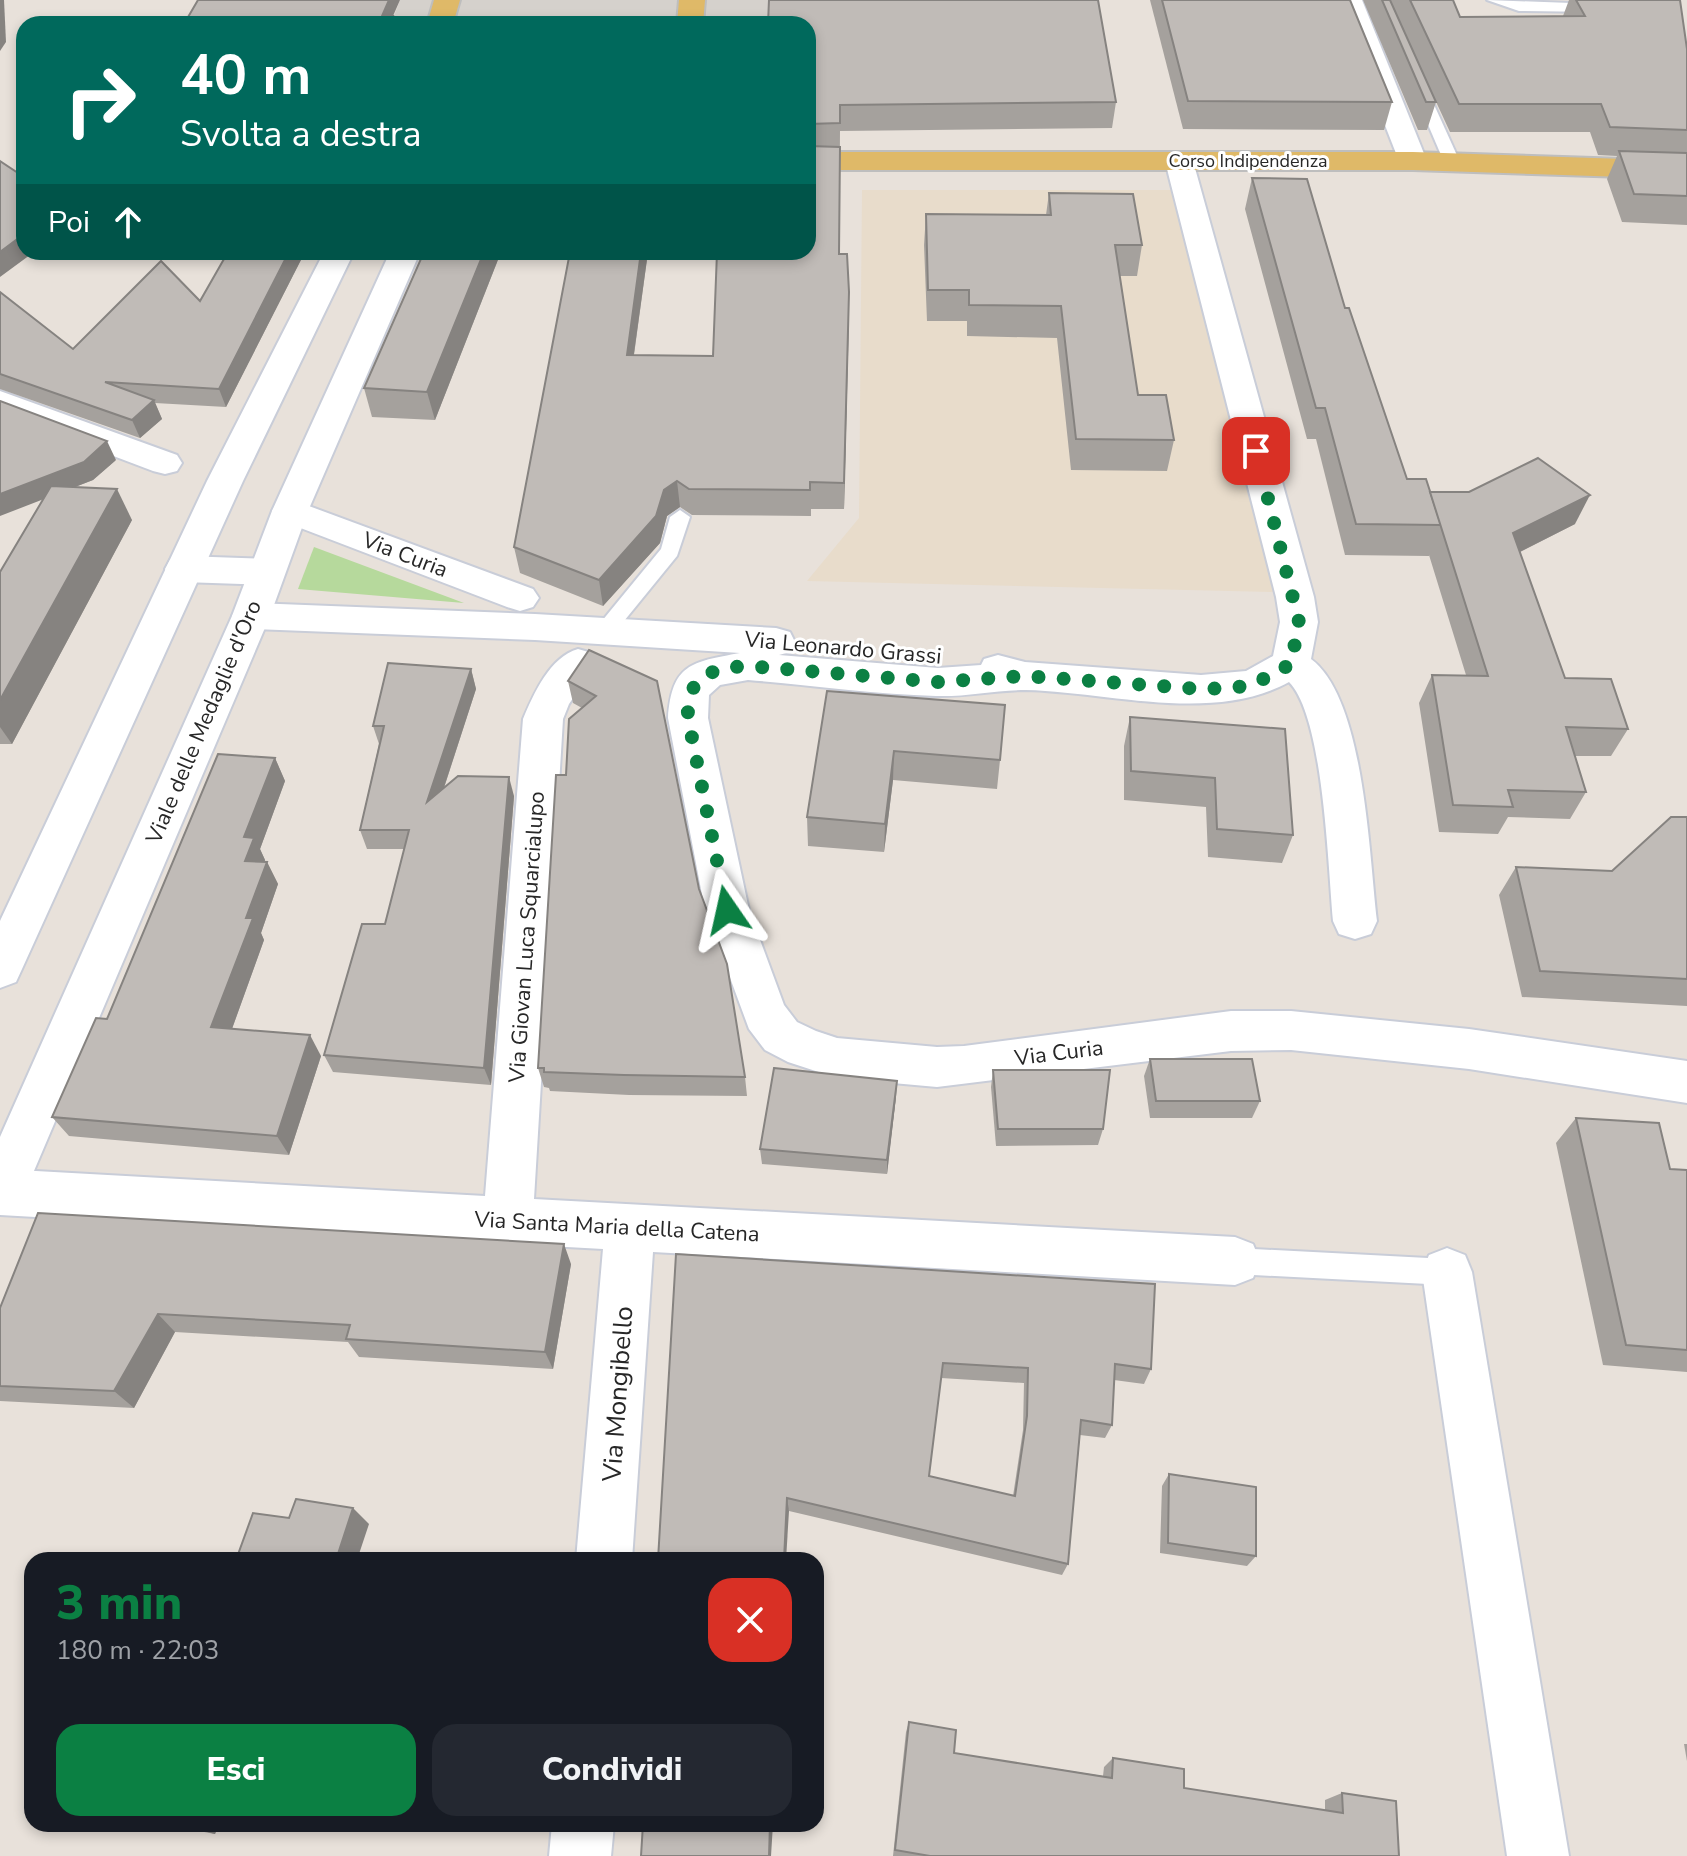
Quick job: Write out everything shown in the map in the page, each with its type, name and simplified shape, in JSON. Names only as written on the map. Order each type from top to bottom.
[{"type":"main road","name":"Corso Indipendenza","points":[[816,161],[1413,161],[1687,170]]},
{"type":"street","points":[[1349,0],[1413,161]]},
{"type":"street","points":[[1179,161],[1295,597],[1299,622],[1291,664],[1305,673],[1315,689],[1333,750],[1355,921]]},
{"type":"street","points":[[0,969],[183,569],[335,260]]},
{"type":"street","name":"Viale delle Medaglie d'Oro","points":[[0,1192],[251,616],[290,511],[401,260]]},
{"type":"street","points":[[0,401],[165,463]]},
{"type":"street","name":"Via Curia","points":[[290,511],[520,598]]},
{"type":"street","points":[[183,569],[267,572]]},
{"type":"street","name":"Via Leonardo Grassi","points":[[251,616],[591,647],[943,654],[1025,676],[1201,689],[1234,688],[1256,683],[1291,664]]},
{"type":"street","name":"Via Giovan Luca Squarcialupo","points":[[508,1221],[543,719],[551,699],[591,647]]},
{"type":"street","name":"Via Curia","points":[[1025,676],[938,682],[738,666],[708,673],[690,690],[687,703],[727,910],[765,1015],[781,1036],[804,1048],[837,1058],[937,1067],[1231,1031],[1276,1029],[1357,1034],[1631,1071],[1687,1082]]},
{"type":"street","name":"Via Santa Maria della Catena","points":[[0,1192],[1235,1261]]},
{"type":"street","name":"Via Mongibello","points":[[605,1552],[630,1228]]},
{"type":"street","points":[[1447,1272],[1538,1856]]},
{"type":"street","points":[[580,1856],[582,1832]]},
{"type":"lane","points":[[1494,0],[1519,7],[1610,8]]},
{"type":"lane","points":[[1411,67],[1452,162]]},
{"type":"lane","points":[[591,647],[670,551],[680,517]]},
{"type":"lane","points":[[1235,1261],[1447,1272]]},
{"type":"shaded area","points":[[400,0],[772,0],[771,16],[394,16]]},
{"type":"shaded area","points":[[862,190],[1173,190],[1276,592],[807,581],[859,518]]},
{"type":"green space","points":[[314,547],[464,603],[298,589]]},
{"type":"building","points":[[198,0],[389,0],[382,16],[189,16]]},
{"type":"building","points":[[769,0],[1098,0],[1116,102],[840,105],[840,123],[816,124],[816,16],[768,16]]},
{"type":"building","points":[[1162,0],[1350,0],[1392,102],[1188,101]]},
{"type":"building","points":[[1382,0],[1390,0],[1436,102],[1426,102]]},
{"type":"building","points":[[1410,0],[1453,0],[1460,17],[1585,16],[1576,0],[1680,0],[1687,49],[1687,130],[1610,127],[1601,104],[1459,104]]},
{"type":"building","points":[[816,146],[840,147],[839,254],[847,254],[849,292],[844,483],[810,482],[810,490],[689,489],[677,481],[664,490],[656,516],[599,580],[514,547],[568,260],[640,260],[627,355],[713,356],[717,260],[816,260]]},
{"type":"building","points":[[1619,151],[1687,153],[1687,196],[1634,194]]},
{"type":"building","points":[[0,161],[16,172],[16,240],[0,252]]},
{"type":"building","points":[[1252,178],[1307,179],[1345,308],[1349,308],[1407,479],[1426,479],[1441,525],[1356,524],[1325,408],[1316,408]]},
{"type":"building","points":[[1049,193],[1133,194],[1142,245],[1115,245],[1138,395],[1166,395],[1174,440],[1076,439],[1061,306],[969,305],[969,290],[928,290],[926,214],[1051,215]]},
{"type":"building","points":[[223,260],[285,260],[219,389],[105,382],[154,400],[132,420],[0,374],[0,292],[73,349],[161,261],[200,301]]},
{"type":"building","points":[[420,260],[481,260],[427,392],[364,388]]},
{"type":"building","points":[[0,401],[107,441],[84,462],[0,494]]},
{"type":"building","points":[[1538,458],[1590,495],[1513,533],[1565,678],[1611,679],[1628,729],[1566,727],[1586,792],[1508,790],[1513,807],[1453,805],[1432,675],[1488,676],[1430,492],[1469,492]]},
{"type":"building","points":[[51,486],[117,489],[0,700],[0,572]]},
{"type":"building","points":[[589,650],[657,681],[699,889],[727,964],[745,1077],[544,1072],[544,1068],[538,1068],[556,775],[566,775],[569,719],[596,696],[568,681]]},
{"type":"building","points":[[388,663],[471,669],[427,802],[458,776],[509,777],[484,1068],[324,1055],[362,924],[385,924],[409,830],[360,830],[384,726],[373,726]]},
{"type":"building","points":[[827,691],[1005,705],[1000,760],[894,751],[885,824],[807,817]]},
{"type":"building","points":[[1130,717],[1285,729],[1293,835],[1217,829],[1215,778],[1131,771]]},
{"type":"building","points":[[218,754],[275,758],[244,837],[254,838],[245,861],[267,862],[246,918],[253,918],[211,1027],[310,1035],[277,1136],[52,1117],[96,1018],[107,1019]]},
{"type":"building","points":[[1671,817],[1687,817],[1687,979],[1540,971],[1516,867],[1612,871]]},
{"type":"building","points":[[1150,1059],[1252,1059],[1260,1101],[1156,1101]]},
{"type":"building","points":[[774,1068],[897,1081],[887,1160],[760,1149]]},
{"type":"building","points":[[993,1070],[1110,1070],[1103,1129],[998,1129]]},
{"type":"building","points":[[1576,1118],[1659,1123],[1670,1169],[1687,1170],[1687,1350],[1626,1345]]},
{"type":"building","points":[[38,1213],[564,1244],[545,1352],[346,1339],[350,1325],[158,1314],[114,1391],[0,1386],[0,1308]]},
{"type":"building","points":[[676,1254],[1155,1284],[1151,1369],[1115,1364],[1112,1425],[1081,1420],[1068,1564],[787,1498],[784,1552],[658,1552]],"holes":[[[943,1363],[1028,1368],[1027,1416],[1015,1496],[929,1476]]]},
{"type":"building","points":[[1169,1474],[1256,1487],[1256,1556],[1168,1543]]},
{"type":"building","points":[[296,1499],[353,1508],[339,1552],[239,1552],[253,1513],[289,1518]]},
{"type":"building","points":[[909,1722],[956,1730],[954,1753],[1112,1778],[1113,1758],[1184,1769],[1184,1788],[1343,1813],[1342,1793],[1396,1801],[1399,1856],[930,1856],[895,1850]]},
{"type":"building","points":[[642,1832],[770,1832],[769,1856],[641,1856]]},
{"type":"route","points":[[727,910],[688,718],[690,690],[698,681],[717,670],[748,666],[938,682],[1025,676],[1201,689],[1234,688],[1256,683],[1291,664],[1299,622],[1256,451]]}]
